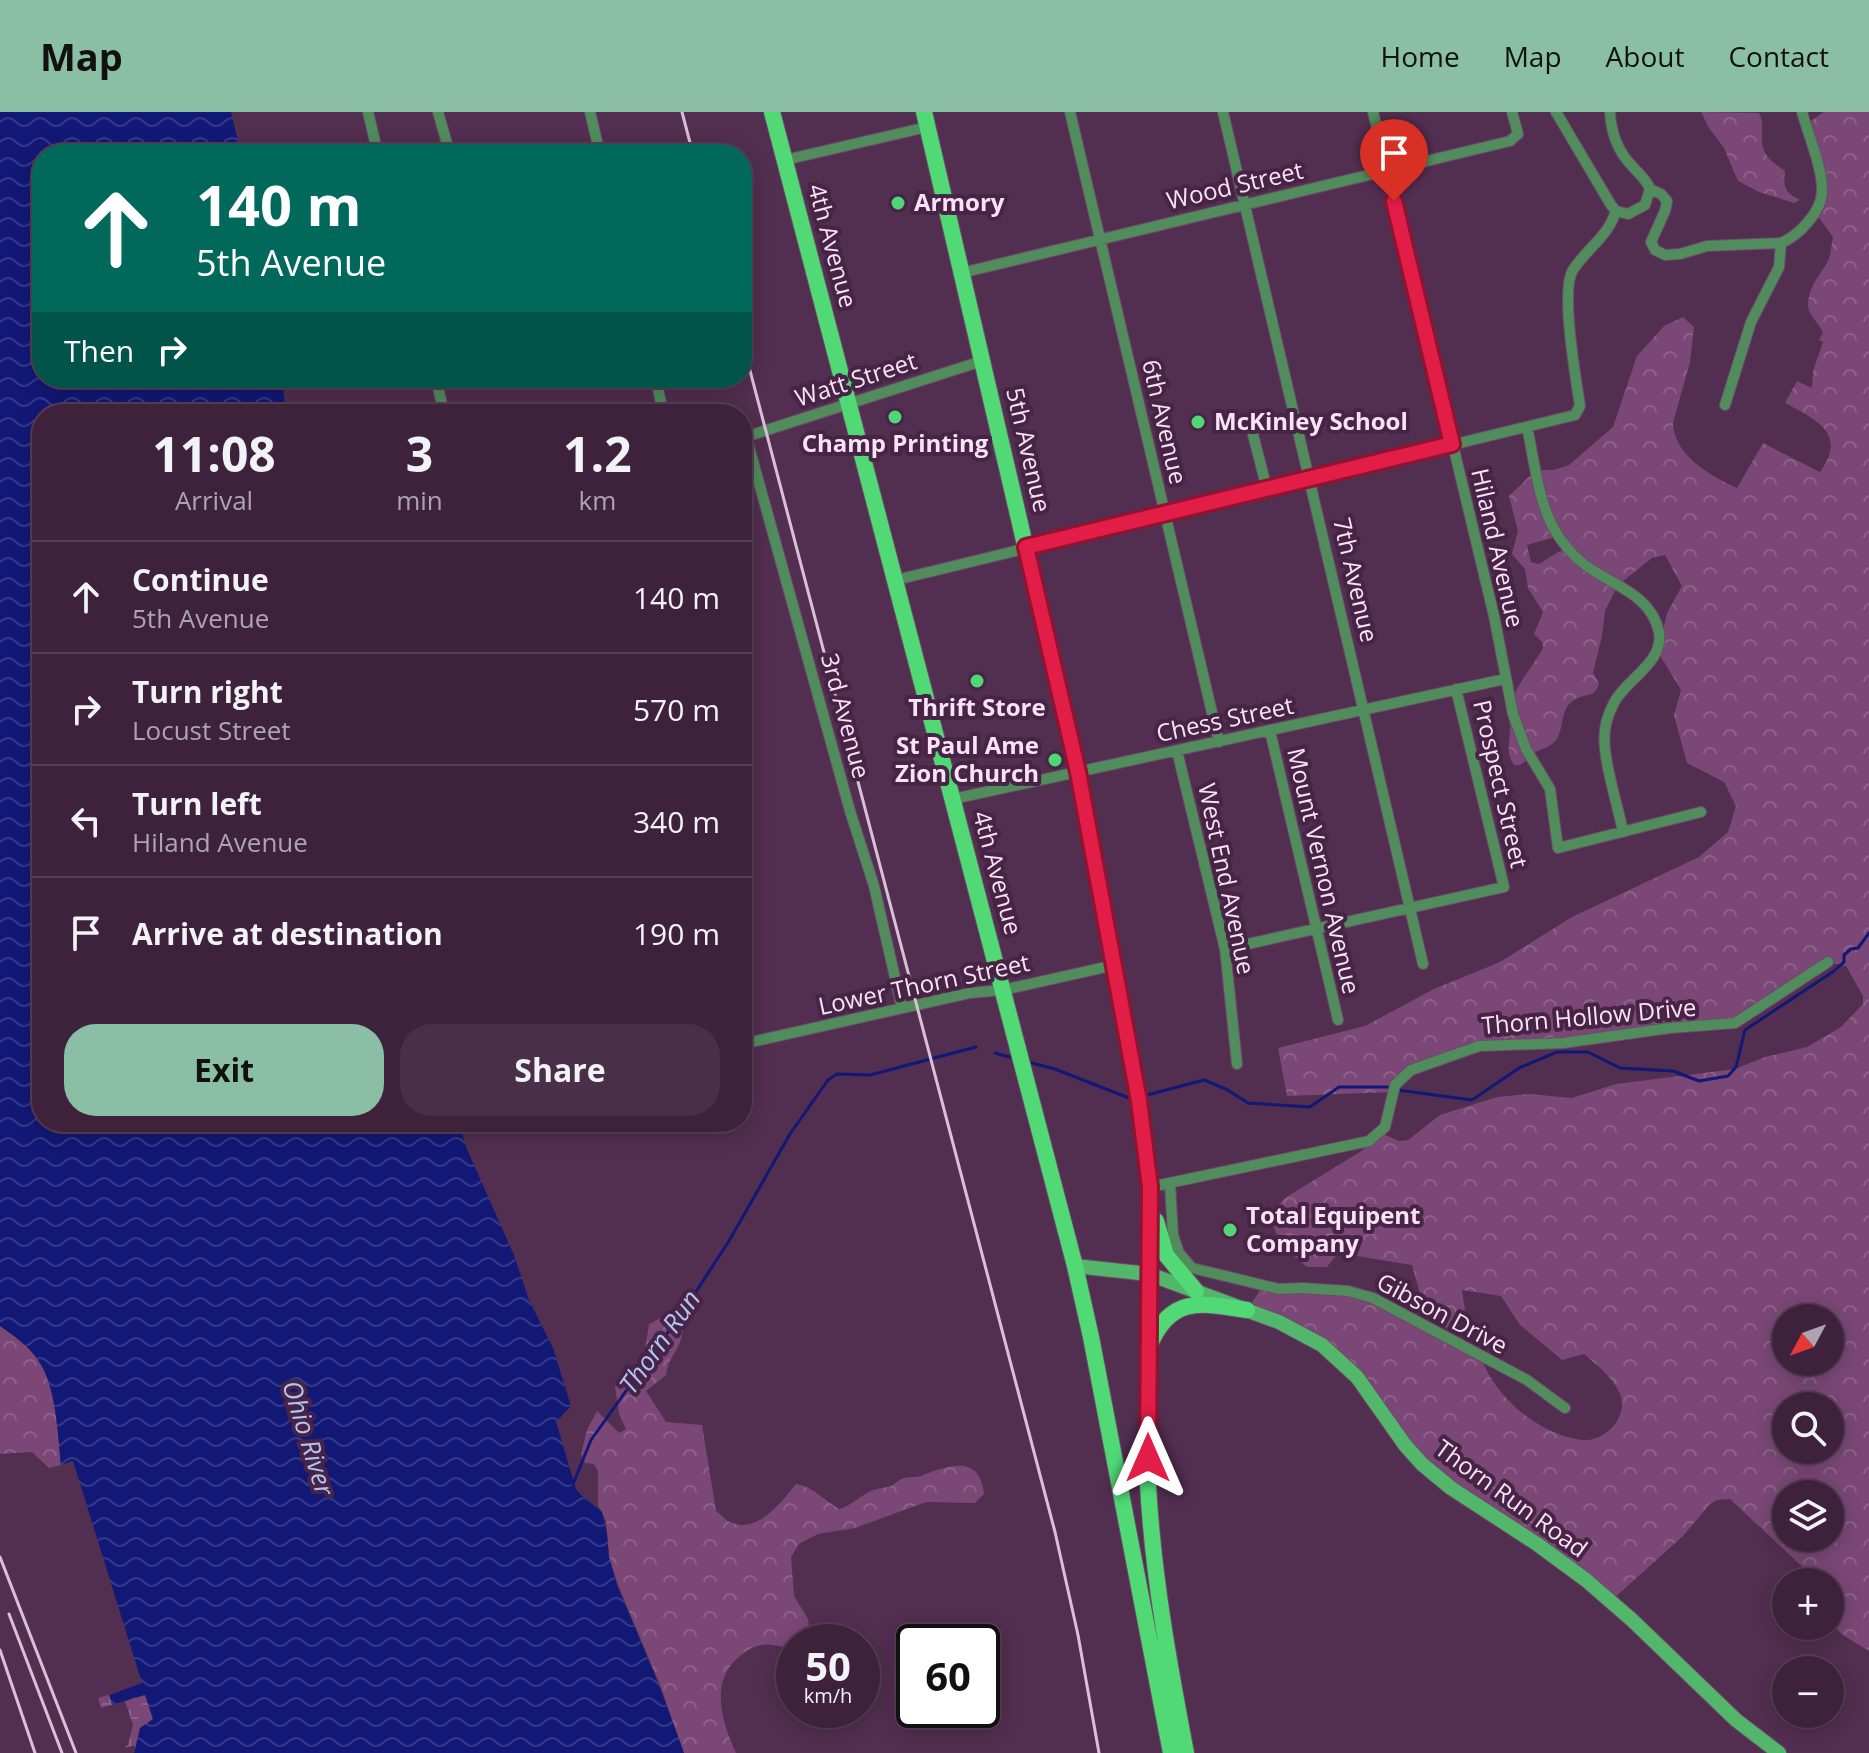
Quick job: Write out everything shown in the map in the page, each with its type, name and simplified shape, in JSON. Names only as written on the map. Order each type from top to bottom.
[{"type":"main road","name":"4th Avenue","points":[[772,112],[1075,1266],[1146,1594]]},
{"type":"main road","name":"5th Avenue","points":[[925,120],[1078,772],[1139,1101],[1150,1187],[1146,1594]]},
{"type":"main road","points":[[1150,1187],[1166,1255],[1196,1291]]},
{"type":"main road","points":[[1149,1347],[1160,1325],[1181,1307],[1199,1304],[1247,1310]]},
{"type":"main road","points":[[1146,1594],[1171,1753]]},
{"type":"main road","points":[[1146,1594],[1186,1753]]},
{"type":"street","points":[[368,112],[376,144]]},
{"type":"street","points":[[438,112],[447,144]]},
{"type":"street","points":[[590,112],[598,144]]},
{"type":"street","name":"6th Avenue","points":[[1070,112],[1219,742]]},
{"type":"street","name":"7th Avenue","points":[[1223,112],[1423,964]]},
{"type":"street","name":"Hiland Avenue","points":[[1373,112],[1494,616],[1513,714],[1526,749],[1550,789],[1558,848],[1623,832]]},
{"type":"street","name":"Wood Street","points":[[961,273],[1510,141],[1517,137],[1512,112]]},
{"type":"street","points":[[1556,112],[1616,211],[1628,214],[1641,209],[1650,189]]},
{"type":"street","points":[[1610,112],[1611,126],[1621,151],[1650,189],[1667,201],[1651,238],[1652,246],[1659,253],[1672,255],[1707,246],[1781,243],[1804,225],[1822,192],[1802,112]]},
{"type":"street","points":[[785,160],[925,120]]},
{"type":"street","points":[[896,580],[1578,413],[1580,406],[1568,300],[1569,280],[1574,269],[1607,233],[1616,211]]},
{"type":"street","points":[[1725,405],[1751,322],[1779,267],[1781,243]]},
{"type":"street","name":"Watt Street","points":[[752,434],[982,361]]},
{"type":"street","points":[[1218,425],[1236,420],[1251,427],[1267,489]]},
{"type":"street","points":[[1527,427],[1544,505],[1558,536],[1580,561],[1641,601],[1650,612],[1659,633],[1657,652],[1615,702],[1605,729],[1605,750],[1623,832],[1701,812]]},
{"type":"street","name":"3rd Avenue","points":[[752,465],[874,886],[902,1008]]},
{"type":"street","name":"Chess Street","points":[[953,799],[1505,679]]},
{"type":"street","name":"Prospect Street","points":[[1412,908],[1504,887],[1456,689]]},
{"type":"street","name":"Mount Vernon Avenue","points":[[1270,731],[1338,1020]]},
{"type":"street","name":"West End Avenue","points":[[1177,751],[1225,949],[1237,1064]]},
{"type":"street","points":[[1225,949],[1412,908]]},
{"type":"street","name":"Thorn Hollow Drive","points":[[1150,1187],[1376,1138],[1385,1127],[1394,1088],[1411,1070],[1479,1046],[1563,1043],[1670,1028],[1735,1023],[1828,962]]},
{"type":"street","name":"Lower Thorn Street","points":[[752,1042],[970,993],[1003,990],[1115,965]]},
{"type":"street","name":"Gibson Drive","points":[[1170,1184],[1173,1235],[1179,1253],[1192,1268],[1279,1289],[1348,1291],[1373,1298],[1527,1380],[1565,1408]]},
{"type":"street","name":"Thorn Run Road","points":[[1075,1266],[1149,1274],[1295,1329],[1335,1355],[1362,1383],[1405,1445],[1429,1471],[1586,1580],[1736,1720],[1779,1753]]},
{"type":"green space","points":[[1701,112],[1759,113],[1765,153],[1785,171],[1786,189],[1800,200],[1794,203],[1759,192],[1738,181],[1724,148]]},
{"type":"green space","points":[[1824,112],[1869,112],[1869,1651],[1844,1635],[1844,1568],[1804,1568],[1787,1552],[1844,1552],[1844,1480],[1772,1480],[1772,1538],[1730,1499],[1717,1500],[1683,1536],[1611,1601],[1451,1488],[1346,1366],[1247,1310],[1263,1286],[1348,1291],[1481,1357],[1496,1386],[1508,1399],[1521,1412],[1550,1431],[1582,1440],[1600,1436],[1615,1424],[1622,1408],[1615,1385],[1584,1354],[1562,1360],[1520,1325],[1501,1296],[1462,1290],[1466,1318],[1446,1328],[1423,1304],[1412,1265],[1338,1253],[1327,1267],[1307,1267],[1278,1237],[1272,1213],[1285,1198],[1363,1150],[1369,1141],[1381,1133],[1399,1141],[1408,1140],[1440,1115],[1497,1097],[1530,1094],[1572,1098],[1616,1084],[1735,1069],[1765,1057],[1807,1047],[1841,1027],[1863,1004],[1863,996],[1846,966],[1828,962],[1745,1019],[1638,1033],[1494,1044],[1411,1070],[1393,1092],[1287,1096],[1278,1048],[1365,1026],[1434,989],[1500,962],[1572,917],[1699,857],[1728,832],[1736,806],[1724,782],[1687,763],[1674,715],[1681,690],[1658,652],[1667,613],[1682,586],[1665,555],[1652,558],[1618,585],[1605,611],[1593,673],[1599,683],[1598,688],[1569,704],[1559,735],[1553,743],[1520,765],[1514,765],[1509,751],[1510,706],[1543,648],[1542,642],[1534,634],[1543,612],[1528,588],[1525,569],[1512,554],[1518,531],[1509,496],[1536,470],[1554,470],[1569,465],[1613,427],[1637,356],[1664,326],[1683,317],[1694,327],[1690,362],[1673,423],[1675,435],[1687,455],[1706,471],[1737,488],[1763,443],[1820,472],[1831,447],[1825,429],[1785,403],[1797,381],[1812,388],[1813,371],[1823,342],[1819,340],[1823,333],[1808,305],[1814,282],[1828,260],[1833,237],[1820,219],[1811,216],[1822,192],[1805,125]],"holes":[[[1559,536],[1568,549],[1539,564],[1531,562],[1527,545]]]},
{"type":"green space","points":[[664,1316],[683,1325],[681,1340],[666,1375],[646,1391],[666,1422],[702,1425],[716,1511],[730,1522],[742,1525],[760,1520],[796,1484],[808,1488],[840,1509],[873,1490],[951,1466],[976,1472],[984,1494],[975,1503],[926,1502],[855,1528],[818,1534],[799,1544],[791,1557],[794,1596],[809,1624],[776,1624],[776,1646],[760,1645],[741,1655],[731,1665],[721,1688],[726,1727],[736,1753],[684,1753],[609,1557],[606,1521],[598,1505],[598,1471],[594,1464],[585,1463],[581,1454],[587,1430],[597,1411],[619,1433],[626,1429],[619,1414],[615,1386],[644,1356],[649,1324]]},
{"type":"green space","points":[[0,1326],[30,1350],[44,1370],[55,1410],[61,1465],[49,1468],[32,1452],[0,1454]]},
{"type":"green space","points":[[121,1691],[145,1694],[158,1735],[134,1753],[135,1745],[124,1748],[128,1745],[133,1725],[125,1701],[101,1708],[98,1698]]},
{"type":"water","name":"Ohio River","points":[[0,112],[231,112],[239,144],[32,144],[32,388],[283,388],[285,404],[32,404],[32,1132],[462,1132],[514,1255],[529,1300],[553,1348],[571,1406],[556,1422],[576,1489],[602,1512],[617,1585],[684,1753],[134,1753],[140,1728],[153,1719],[145,1695],[112,1705],[109,1695],[142,1683],[73,1461],[61,1465],[49,1383],[30,1350],[0,1326]]},
{"type":"waterway","name":"Thorn Run","points":[[1398,1090],[1472,1100],[1519,1068],[1557,1052],[1588,1052],[1620,1068],[1673,1071],[1699,1081],[1728,1076],[1736,1067],[1745,1030],[1834,971],[1844,962],[1844,955],[1858,948],[1869,933]]},
{"type":"waterway","name":"Thorn Run","points":[[573,1484],[591,1440],[686,1307],[729,1241],[790,1134],[828,1080],[837,1074],[870,1075],[976,1047]]},
{"type":"waterway","name":"Thorn Run","points":[[995,1053],[1013,1058]]},
{"type":"waterway","name":"Thorn Run","points":[[1028,1062],[1055,1069],[1129,1098]]},
{"type":"waterway","name":"Thorn Run","points":[[1147,1095],[1204,1080],[1248,1103],[1310,1107],[1339,1087],[1390,1087]]},
{"type":"railway","points":[[682,112],[690,144]]},
{"type":"railway","points":[[752,378],[1055,1532],[1078,1635],[1099,1753]]},
{"type":"railway","points":[[0,1557],[76,1753]]},
{"type":"railway","points":[[9,1614],[62,1753]]},
{"type":"railway","points":[[0,1650],[35,1753]]},
{"type":"place","name":"Armory","points":[[898,203]]},
{"type":"place","name":"Champ Printing","points":[[895,417]]},
{"type":"place","name":"McKinley School","points":[[1198,422]]},
{"type":"place","name":"Thrift Store","points":[[977,681]]},
{"type":"place","name":"St Paul Ame Zion Church","points":[[1055,760]]},
{"type":"place","name":"Total Equipent Company","points":[[1230,1230]]},
{"type":"route","points":[[1148,1458],[1150,1187],[1139,1101],[1078,772],[1026,547],[1452,444],[1394,201]]}]
